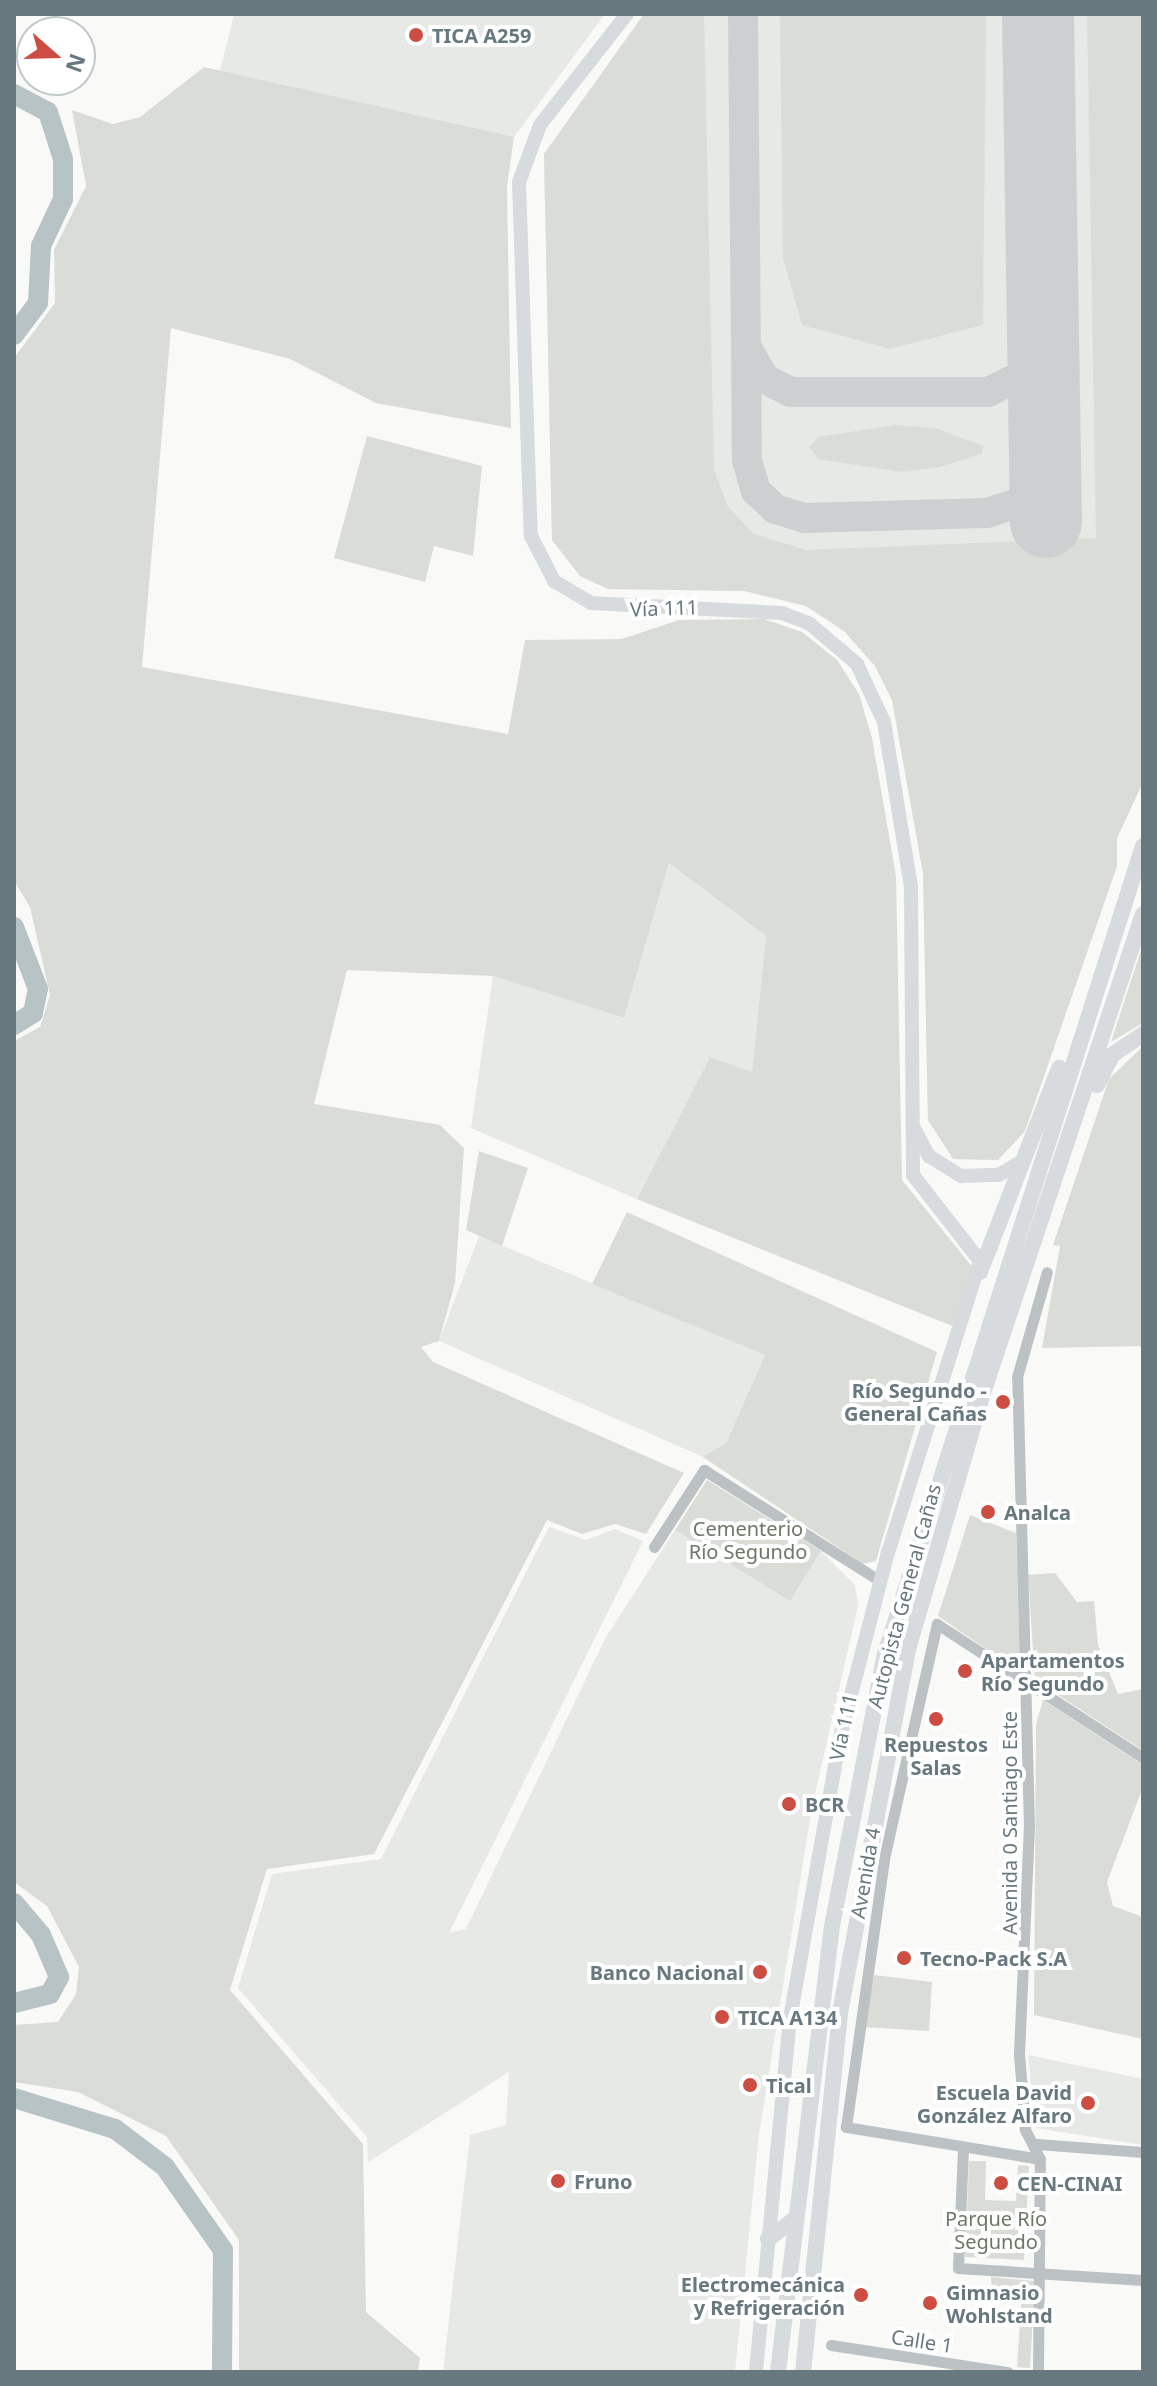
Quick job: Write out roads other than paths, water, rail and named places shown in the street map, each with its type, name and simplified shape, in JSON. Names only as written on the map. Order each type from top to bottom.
[{"type":"highway","name":"Autopista General Cañas","points":[[778,2372],[832,1926],[885,1654],[1143,846]]},
{"type":"highway","name":"Autopista General Cañas","points":[[803,2372],[840,2013],[878,1786],[945,1523],[1143,914]]},
{"type":"highway","points":[[980,1272],[1114,933]]},
{"type":"highway","points":[[1028,1266],[1102,1071],[1125,1043],[1143,1034]]},
{"type":"highway","points":[[768,2239],[795,2219]]},
{"type":"main road","name":"Vía 111","points":[[627,14],[540,125],[519,182],[531,536],[554,581],[591,603],[782,613],[810,624],[857,664],[884,722],[911,887],[916,1182],[974,1249],[980,1272],[880,1581],[816,1866],[790,2018],[756,2372]]},
{"type":"main road","name":"Vía 111","points":[[913,1121],[929,1156],[961,1176],[999,1175],[1021,1162]]},
{"type":"street","name":"Avenida 0 Santiago Este","points":[[1038,2372],[1040,2159],[1037,2144],[1025,2129],[1019,2054],[1029,1912],[1027,1679],[1018,1364],[1047,1272]]},
{"type":"street","points":[[654,1547],[704,1470],[880,1581]]},
{"type":"street","name":"Avenida 4","points":[[963,2149],[849,2131],[885,1854],[937,1624],[1027,1679]]},
{"type":"street","points":[[1027,1679],[1143,1758]]},
{"type":"street","points":[[1037,2144],[1143,2152]]},
{"type":"street","points":[[1040,2159],[963,2149],[958,2268],[1143,2280]]},
{"type":"street","name":"Calle 1","points":[[831,2345],[1008,2372]]},
{"type":"waterway","points":[[14,94],[48,112],[63,159],[63,199],[41,246],[38,303],[14,335]]},
{"type":"waterway","points":[[14,927],[38,989],[33,1013],[14,1025]]},
{"type":"waterway","points":[[14,1903],[41,1935],[59,1977],[50,1994],[14,2003]]},
{"type":"waterway","points":[[14,2098],[115,2129],[165,2167],[223,2250],[222,2372]]},
{"type":"place","name":"TICA A259","points":[[416,35]]},
{"type":"place","name":"Río Segundo - General Cañas","points":[[1003,1402]]},
{"type":"place","name":"Analca","points":[[988,1512]]},
{"type":"place","name":"Apartamentos Río Segundo","points":[[965,1671]]},
{"type":"place","name":"Repuestos Salas","points":[[936,1719]]},
{"type":"place","name":"BCR","points":[[789,1804]]},
{"type":"place","name":"Tecno-Pack S.A","points":[[904,1958]]},
{"type":"place","name":"Banco Nacional","points":[[760,1972]]},
{"type":"place","name":"TICA A134","points":[[722,2017]]},
{"type":"place","name":"Tical","points":[[750,2085]]},
{"type":"place","name":"Escuela David González Alfaro","points":[[1088,2103]]},
{"type":"place","name":"Fruno","points":[[558,2181]]},
{"type":"place","name":"CEN-CINAI","points":[[1001,2183]]},
{"type":"place","name":"Electromecánica y Refrigeración","points":[[861,2295]]},
{"type":"place","name":"Gimnasio Wohlstand","points":[[930,2303]]},
{"type":"park label","name":"Cementerio Río Segundo","points":[[748,1540]]},
{"type":"park label","name":"Parque Río Segundo","points":[[996,2230]]}]
